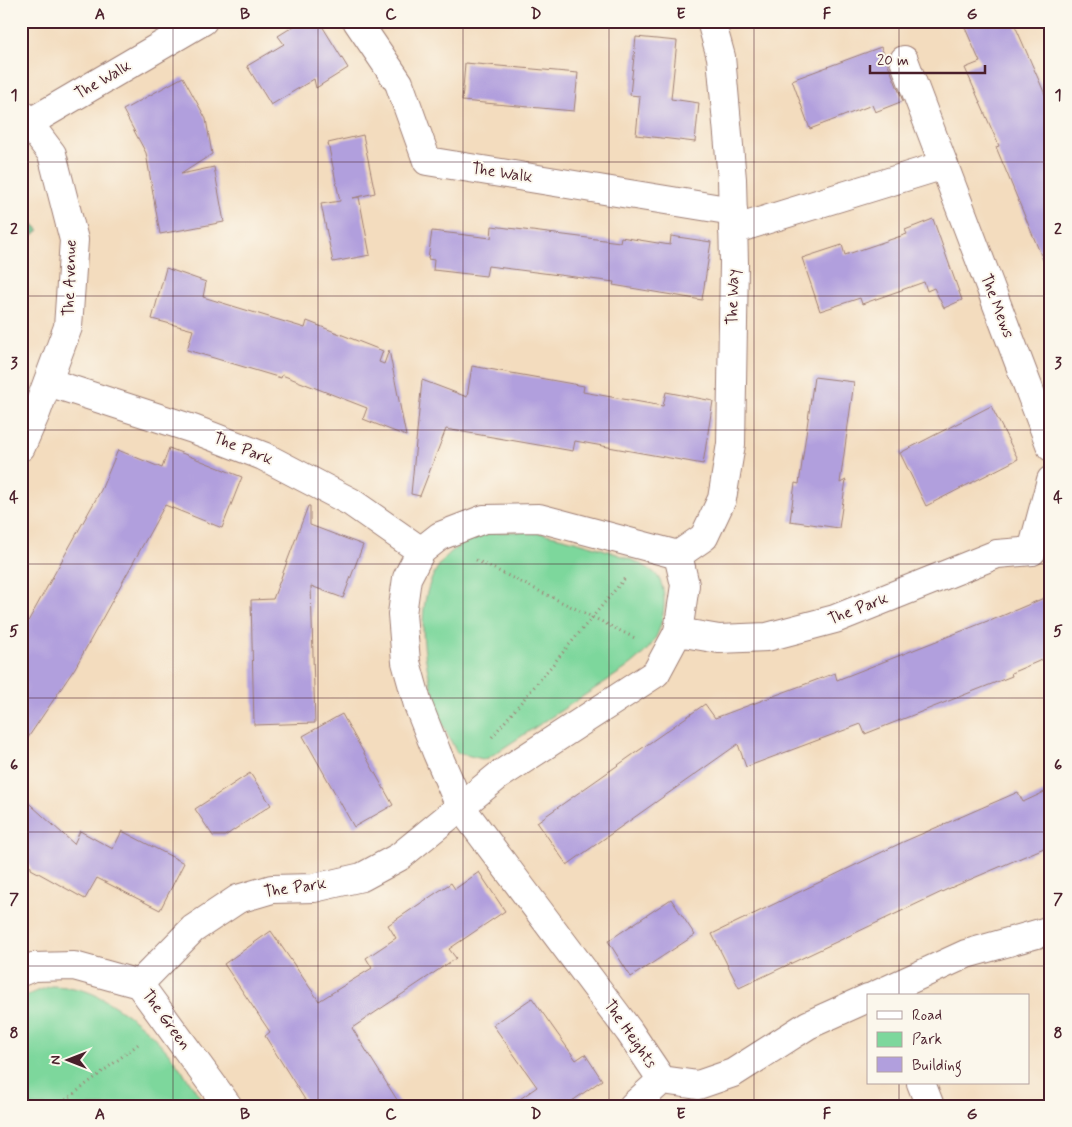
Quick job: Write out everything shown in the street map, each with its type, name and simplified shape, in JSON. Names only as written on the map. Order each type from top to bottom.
[{"type":"street","name":"The Walk","points":[[25,118],[204,21]]},
{"type":"street","name":"The Walk","points":[[357,21],[399,83],[427,161],[733,221]]},
{"type":"street","name":"The Way","points":[[678,555],[704,537],[722,499],[731,444],[732,178],[721,57],[711,21]]},
{"type":"street","name":"The Mews","points":[[904,60],[1051,447]]},
{"type":"street","name":"The Avenue","points":[[21,447],[68,327],[74,240],[52,154],[25,118]]},
{"type":"street","points":[[733,221],[944,165]]},
{"type":"street","name":"The Park","points":[[48,382],[193,429],[263,456],[428,545]]},
{"type":"street","points":[[1041,556],[1051,480]]},
{"type":"street","points":[[460,806],[418,704],[406,662],[402,614],[407,578],[428,545],[440,536],[484,519],[539,518],[678,555]]},
{"type":"street","name":"The Park","points":[[673,643],[767,637],[835,618],[996,554],[1041,556]]},
{"type":"street","name":"The Park","points":[[139,984],[193,929],[238,899],[272,889],[314,888],[362,877],[399,857],[498,776],[656,673],[673,643],[685,585],[678,555]]},
{"type":"street","name":"The Heights","points":[[460,806],[629,1031],[662,1080],[698,1085],[733,1073],[808,1026],[867,999]]},
{"type":"street","name":"The Heights","points":[[879,994],[966,954],[1051,930]]},
{"type":"street","name":"The Green","points":[[21,972],[33,967],[74,966],[139,984],[228,1106]]},
{"type":"street","points":[[633,1106],[662,1080]]},
{"type":"street","points":[[921,1084],[930,1106]]},
{"type":"path","points":[[428,545],[593,617],[673,643]]},
{"type":"path","points":[[488,742],[650,548]]},
{"type":"path","points":[[58,1106],[168,1022]]},
{"type":"green space","points":[[21,212],[39,230],[21,245]]},
{"type":"green space","points":[[493,532],[534,532],[600,548],[637,562],[650,570],[658,577],[663,591],[664,610],[661,624],[655,640],[633,663],[488,758],[483,759],[457,753],[440,718],[427,666],[423,620],[426,597],[433,577],[444,559],[461,544]]},
{"type":"green space","points":[[51,986],[89,992],[113,1005],[136,1021],[169,1054],[206,1106],[24,1106],[21,1099],[21,1000],[30,994]]},
{"type":"building","points":[[302,21],[319,21],[348,68],[316,88],[314,79],[271,105],[247,66],[284,44],[278,36]]},
{"type":"building","points":[[962,21],[1013,21],[1051,108],[1051,279],[996,147],[999,146],[965,68],[980,62]]},
{"type":"building","points":[[636,37],[677,41],[671,99],[699,103],[695,142],[636,135],[640,96],[630,95]]},
{"type":"building","points":[[881,47],[903,101],[875,112],[872,105],[810,129],[792,80]]},
{"type":"building","points":[[465,63],[578,73],[574,111],[462,101]]},
{"type":"building","points":[[183,77],[206,119],[212,154],[181,174],[214,167],[224,222],[160,234],[146,153],[123,110]]},
{"type":"building","points":[[363,135],[375,193],[353,198],[359,197],[370,255],[333,262],[321,204],[340,201],[328,143]]},
{"type":"building","points":[[933,219],[962,300],[944,308],[934,288],[927,291],[924,282],[862,304],[860,298],[820,311],[802,258],[842,245],[845,255],[907,234],[905,230]]},
{"type":"building","points":[[492,226],[620,242],[621,237],[670,245],[671,236],[711,242],[702,300],[613,285],[614,282],[488,266],[486,276],[433,270],[434,260],[428,259],[432,231],[491,238]]},
{"type":"building","points":[[166,268],[206,282],[203,297],[305,328],[307,321],[383,351],[379,362],[384,364],[389,350],[406,436],[363,419],[367,408],[282,375],[281,378],[187,350],[193,330],[152,319]]},
{"type":"building","points":[[472,366],[584,386],[583,392],[663,406],[666,392],[713,401],[703,464],[575,441],[573,451],[446,429],[420,496],[411,494],[422,380],[467,397]]},
{"type":"building","points":[[814,377],[854,382],[840,483],[846,480],[839,528],[790,521],[795,483],[799,484]]},
{"type":"building","points":[[991,406],[1018,459],[926,506],[900,453]]},
{"type":"building","points":[[169,448],[242,477],[222,528],[165,505],[75,668],[21,748],[21,634],[101,490],[118,450],[162,468]]},
{"type":"building","points":[[308,506],[310,506],[310,525],[363,545],[343,598],[311,586],[315,723],[254,725],[251,600],[273,599]]},
{"type":"building","points":[[1051,595],[1051,656],[1011,673],[1012,676],[865,734],[861,724],[746,767],[738,744],[567,865],[537,822],[705,704],[715,718],[835,673],[837,680],[990,621]]},
{"type":"building","points":[[342,714],[393,805],[354,827],[303,736]]},
{"type":"building","points":[[250,773],[271,805],[225,836],[213,836],[195,809]]},
{"type":"building","points":[[1051,789],[1051,845],[948,889],[739,988],[712,934],[903,842],[1018,792],[1023,802]]},
{"type":"building","points":[[21,796],[74,844],[80,831],[113,849],[122,831],[184,863],[160,910],[97,878],[85,899],[31,869],[21,858]]},
{"type":"building","points":[[479,872],[505,911],[449,949],[456,958],[352,1028],[401,1106],[309,1106],[265,1036],[270,1032],[224,964],[271,931],[319,1001],[372,968],[366,958],[396,938],[388,925],[451,883],[455,889]]},
{"type":"building","points":[[671,899],[695,935],[631,977],[608,941]]},
{"type":"building","points":[[532,998],[576,1060],[585,1054],[602,1080],[565,1106],[510,1106],[537,1087],[493,1025]]}]
